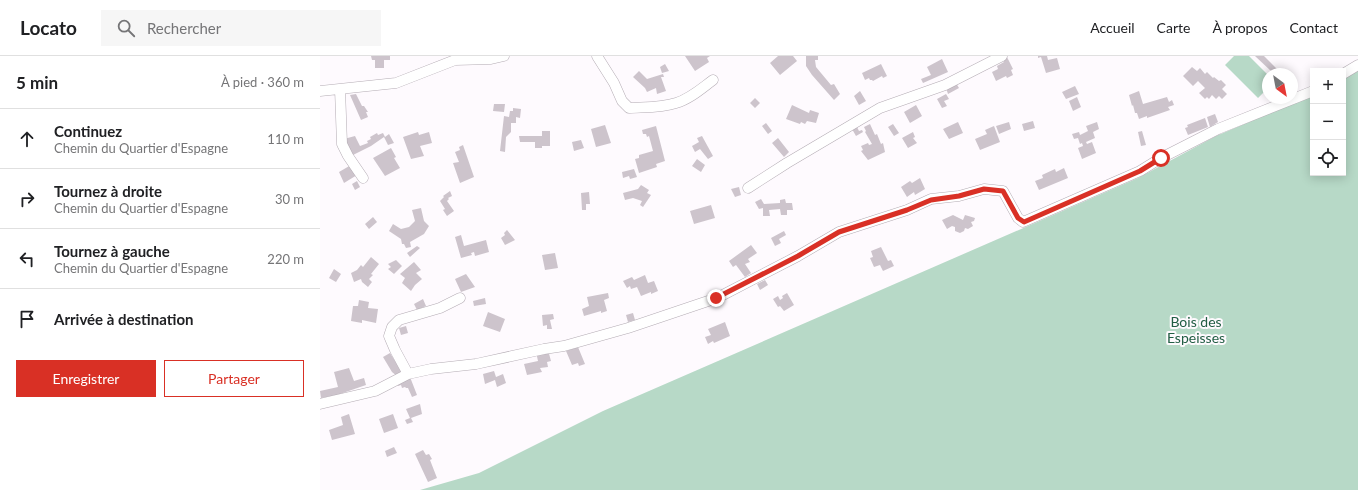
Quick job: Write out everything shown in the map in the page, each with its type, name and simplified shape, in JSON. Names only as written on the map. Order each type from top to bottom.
[{"type":"street","points":[[320,91],[396,83],[455,60],[491,59],[504,56]]},
{"type":"street","points":[[597,56],[614,83],[622,101],[629,108],[664,106],[676,103],[688,98],[713,80]]},
{"type":"street","points":[[748,188],[880,108],[945,85],[1002,56]]},
{"type":"street","points":[[1346,72],[1358,65]]},
{"type":"street","points":[[340,89],[342,144],[348,156],[363,178]]},
{"type":"street","points":[[320,404],[375,391],[408,374],[431,369],[476,364],[564,346],[628,328],[709,301],[798,256],[839,232],[907,210],[931,200],[959,196],[984,189],[1003,191],[1018,218],[1024,222],[1140,171],[1161,158],[1218,130],[1310,92]]},
{"type":"street","points":[[408,374],[389,336],[392,327],[399,320],[440,308],[460,298]]},
{"type":"green space","points":[[1234,56],[1249,56],[1262,69],[1262,94],[1258,98],[1225,65]]},
{"type":"green space","name":"Bois des Espeisses","points":[[1358,71],[1358,490],[420,490],[479,473],[603,411],[1138,178],[1216,136],[1292,104],[1298,104],[1298,101],[1310,96],[1310,176],[1346,176],[1346,77]]},
{"type":"building","points":[[371,56],[390,56],[390,60],[384,60],[384,68],[375,68],[375,60],[372,60]]},
{"type":"building","points":[[685,56],[710,56],[707,58],[709,62],[695,71]]},
{"type":"building","points":[[778,56],[793,56],[797,61],[780,75],[770,63]]},
{"type":"building","points":[[806,56],[818,56],[818,60],[815,60],[816,67],[831,85],[834,84],[840,94],[834,100],[806,66]]},
{"type":"building","points":[[1038,56],[1047,56],[1048,60],[1057,58],[1060,69],[1046,73],[1041,57],[1038,58]]},
{"type":"building","points":[[1255,56],[1264,56],[1276,68],[1268,68]]},
{"type":"building","points":[[1007,57],[1013,69],[1011,70],[1013,75],[1007,78],[1006,76],[996,81],[992,72],[998,69],[997,66],[1004,62],[1003,59]]},
{"type":"building","points":[[942,59],[948,72],[923,83],[921,79],[931,75],[927,67]]},
{"type":"building","points":[[665,64],[669,71],[662,73],[660,67]]},
{"type":"building","points":[[881,64],[887,76],[883,78],[882,76],[873,81],[869,78],[865,80],[862,73]]},
{"type":"building","points":[[1192,67],[1197,71],[1200,68],[1205,74],[1207,72],[1213,78],[1214,77],[1219,81],[1221,80],[1226,85],[1222,89],[1227,94],[1222,99],[1219,96],[1216,99],[1212,95],[1209,99],[1207,97],[1205,99],[1199,93],[1205,88],[1198,81],[1193,86],[1183,76]]},
{"type":"building","points":[[639,71],[647,79],[663,74],[664,77],[661,77],[666,91],[657,94],[656,88],[647,92],[645,88],[633,77]]},
{"type":"building","points":[[956,83],[959,88],[948,94],[946,88]]},
{"type":"building","points":[[1075,86],[1079,94],[1066,99],[1062,92]]},
{"type":"building","points":[[860,91],[866,101],[859,105],[854,96]]},
{"type":"building","points":[[1139,91],[1143,104],[1167,97],[1169,102],[1172,100],[1174,105],[1168,107],[1170,110],[1147,118],[1147,116],[1139,119],[1137,113],[1135,113],[1133,105],[1132,106],[1129,95]]},
{"type":"building","points":[[356,94],[362,106],[364,106],[368,112],[366,112],[368,117],[361,120],[350,95]]},
{"type":"building","points":[[946,94],[949,99],[944,101],[947,106],[942,108],[937,99]]},
{"type":"building","points":[[1077,97],[1081,107],[1073,111],[1069,101]]},
{"type":"building","points":[[755,98],[760,103],[755,108],[750,103]]},
{"type":"building","points":[[494,104],[505,104],[504,112],[493,111]]},
{"type":"building","points":[[792,105],[809,113],[810,110],[819,113],[816,123],[807,121],[805,124],[801,122],[800,124],[786,119]]},
{"type":"building","points":[[916,105],[922,116],[910,123],[904,112]]},
{"type":"building","points":[[513,108],[521,109],[520,118],[516,117],[516,123],[511,123],[511,132],[506,137],[505,152],[500,151],[504,116],[509,117],[510,111],[513,111]]},
{"type":"building","points":[[1215,114],[1218,122],[1210,127],[1207,117]]},
{"type":"building","points":[[1205,118],[1208,127],[1188,135],[1185,128],[1188,127],[1187,125]]},
{"type":"building","points":[[1033,121],[1035,128],[1024,131],[1022,124]]},
{"type":"building","points":[[958,122],[963,133],[949,139],[943,129]]},
{"type":"building","points":[[1009,122],[1011,129],[999,134],[996,126]]},
{"type":"building","points":[[1097,122],[1099,129],[1093,132],[1095,138],[1086,142],[1087,144],[1092,142],[1096,153],[1082,159],[1078,148],[1083,146],[1082,143],[1080,144],[1078,138],[1074,139],[1072,134],[1079,132],[1080,135],[1088,131],[1086,126]]},
{"type":"building","points":[[766,123],[772,131],[768,134],[762,126]]},
{"type":"building","points":[[870,124],[875,135],[877,134],[881,144],[883,143],[885,152],[868,160],[861,151],[863,150],[861,146],[868,143],[869,145],[872,144],[865,132],[864,127]]},
{"type":"building","points":[[893,124],[899,133],[894,136],[888,127]]},
{"type":"building","points":[[605,125],[611,143],[596,147],[591,129]]},
{"type":"building","points":[[656,126],[665,161],[656,164],[657,167],[639,173],[635,159],[639,158],[639,155],[653,151],[649,136],[647,137],[646,134],[643,134],[642,130]]},
{"type":"building","points":[[994,126],[1000,142],[980,150],[975,139],[987,134],[985,130]]},
{"type":"building","points":[[857,127],[859,131],[862,130],[863,132],[856,136],[852,129]]},
{"type":"building","points":[[542,131],[550,131],[550,146],[535,148],[535,142],[520,142],[519,136],[542,136]]},
{"type":"building","points":[[1142,131],[1146,145],[1141,146],[1138,132]]},
{"type":"building","points":[[418,132],[419,135],[429,132],[432,143],[420,146],[424,156],[411,159],[403,137]]},
{"type":"building","points":[[913,132],[915,137],[913,138],[917,143],[908,148],[902,138]]},
{"type":"building","points":[[377,133],[378,135],[383,133],[385,137],[389,134],[394,143],[388,145],[384,137],[371,146],[351,156],[344,139],[355,136],[360,146],[368,143],[367,141],[371,139],[370,137]]},
{"type":"building","points":[[702,136],[713,156],[708,159],[700,149],[695,152],[692,146],[699,142],[697,138]]},
{"type":"building","points":[[778,138],[789,152],[784,157],[772,143]]},
{"type":"building","points":[[581,140],[584,148],[574,151],[572,142]]},
{"type":"building","points":[[463,145],[474,177],[460,183],[453,163],[459,162],[455,152],[460,150],[459,147]]},
{"type":"building","points":[[391,148],[396,157],[394,158],[400,168],[385,176],[373,158]]},
{"type":"building","points":[[697,159],[705,165],[701,172],[692,166]]},
{"type":"building","points":[[351,165],[357,175],[344,183],[339,172]]},
{"type":"building","points":[[1064,168],[1068,178],[1039,190],[1035,181],[1043,178],[1042,175],[1055,169],[1056,172]]},
{"type":"building","points":[[634,169],[637,177],[630,179],[629,176],[623,178],[622,172]]},
{"type":"building","points":[[920,178],[925,189],[915,195],[914,192],[907,197],[901,187],[910,181],[912,183]]},
{"type":"building","points":[[357,181],[360,187],[355,190],[352,184]]},
{"type":"building","points":[[641,185],[649,190],[647,193],[651,195],[643,207],[640,205],[642,201],[633,198],[625,200],[623,193],[638,189]]},
{"type":"building","points":[[739,187],[741,195],[735,197],[731,189]]},
{"type":"building","points":[[450,191],[452,196],[448,198],[449,199],[447,201],[454,211],[447,216],[440,201],[444,197],[443,196]]},
{"type":"building","points":[[589,192],[590,204],[586,204],[586,210],[582,210],[581,193]]},
{"type":"building","points":[[761,199],[764,204],[780,203],[780,200],[785,199],[786,203],[792,203],[793,210],[787,210],[787,215],[781,215],[780,209],[769,210],[770,216],[763,216],[763,208],[759,209],[755,202]]},
{"type":"building","points":[[711,205],[715,218],[694,224],[690,211]]},
{"type":"building","points":[[421,208],[424,221],[429,226],[424,234],[410,242],[411,247],[406,248],[404,244],[402,244],[401,239],[389,231],[393,224],[401,229],[409,227],[415,221],[412,210]]},
{"type":"building","points":[[953,215],[963,220],[965,215],[975,218],[974,221],[971,222],[973,226],[968,229],[965,228],[964,231],[960,233],[955,231],[955,227],[952,226],[947,229],[942,220]]},
{"type":"building","points":[[373,217],[377,222],[369,229],[365,224]]},
{"type":"building","points":[[507,230],[515,240],[505,245],[501,238],[505,235],[504,233]]},
{"type":"building","points":[[784,231],[786,235],[779,239],[781,243],[775,246],[771,238]]},
{"type":"building","points":[[461,235],[464,246],[486,240],[489,252],[475,256],[474,252],[471,253],[472,255],[461,258],[455,237]]},
{"type":"building","points":[[751,245],[757,253],[748,259],[750,262],[745,264],[751,273],[745,277],[736,265],[733,267],[729,261]]},
{"type":"building","points":[[417,246],[420,248],[410,257],[407,253]]},
{"type":"building","points":[[881,247],[888,261],[891,260],[894,266],[883,271],[880,265],[874,267],[870,258],[873,257],[871,251]]},
{"type":"building","points":[[555,253],[558,268],[545,270],[542,255]]},
{"type":"building","points":[[371,257],[379,264],[369,279],[372,282],[368,287],[362,282],[361,279],[354,282],[351,273],[357,270],[361,265],[363,267]]},
{"type":"building","points":[[396,260],[402,266],[394,274],[388,269],[391,267],[388,264]]},
{"type":"building","points":[[414,262],[421,270],[416,273],[422,279],[411,291],[402,283],[405,278],[400,274]]},
{"type":"building","points":[[334,269],[341,274],[336,282],[329,278]]},
{"type":"building","points":[[466,274],[475,287],[461,292],[455,279]]},
{"type":"building","points":[[645,275],[648,283],[654,281],[658,291],[641,296],[637,287],[631,289],[630,286],[627,288],[623,281],[632,277],[634,280]]},
{"type":"building","points":[[765,280],[768,285],[760,290],[757,284]]},
{"type":"building","points":[[608,293],[609,298],[604,300],[607,311],[601,313],[601,311],[584,316],[582,309],[589,306],[587,297]]},
{"type":"building","points":[[787,293],[794,305],[784,311],[780,306],[778,307],[773,299],[778,296],[780,300],[783,298],[782,296]]},
{"type":"building","points":[[485,298],[486,304],[474,306],[473,301]]},
{"type":"building","points":[[423,299],[426,306],[417,310],[414,304]]},
{"type":"building","points":[[359,300],[369,302],[368,308],[378,309],[376,323],[362,320],[362,323],[351,321],[353,306],[358,306]]},
{"type":"building","points":[[488,312],[505,319],[500,332],[483,326]]},
{"type":"building","points":[[633,313],[635,320],[628,322],[626,315]]},
{"type":"building","points":[[553,314],[554,319],[550,320],[552,329],[547,329],[547,325],[543,326],[542,315]]},
{"type":"building","points":[[725,322],[730,336],[708,344],[705,337],[711,335],[708,329]]},
{"type":"building","points":[[406,326],[408,333],[401,335],[399,328]]},
{"type":"building","points":[[578,347],[585,364],[579,366],[578,363],[572,365],[566,351]]},
{"type":"building","points":[[548,350],[551,361],[547,362],[548,367],[540,368],[542,372],[527,375],[524,364],[538,361],[536,352]]},
{"type":"building","points":[[390,353],[402,372],[398,377],[392,372],[383,357]]},
{"type":"building","points":[[349,368],[354,381],[364,378],[366,385],[337,395],[321,398],[320,391],[338,387],[334,372]]},
{"type":"building","points":[[494,371],[496,377],[503,374],[506,383],[497,387],[495,380],[485,384],[483,374]]},
{"type":"building","points":[[410,377],[417,395],[412,397],[408,388],[402,388],[401,385],[398,386],[397,382]]},
{"type":"building","points":[[420,404],[422,414],[411,418],[413,422],[407,424],[405,420],[410,418],[406,409]]},
{"type":"building","points":[[349,414],[355,434],[332,440],[329,430],[343,425],[341,417]]},
{"type":"building","points":[[393,414],[398,428],[384,433],[379,419]]},
{"type":"building","points":[[394,447],[397,453],[387,457],[385,451]]},
{"type":"building","points":[[423,450],[426,455],[429,454],[432,459],[430,460],[437,478],[428,482],[415,454]]},
{"type":"route","points":[[716,298],[798,256],[839,232],[907,210],[931,200],[959,196],[984,189],[1003,191],[1018,218],[1024,222],[1140,171],[1161,158]]}]
